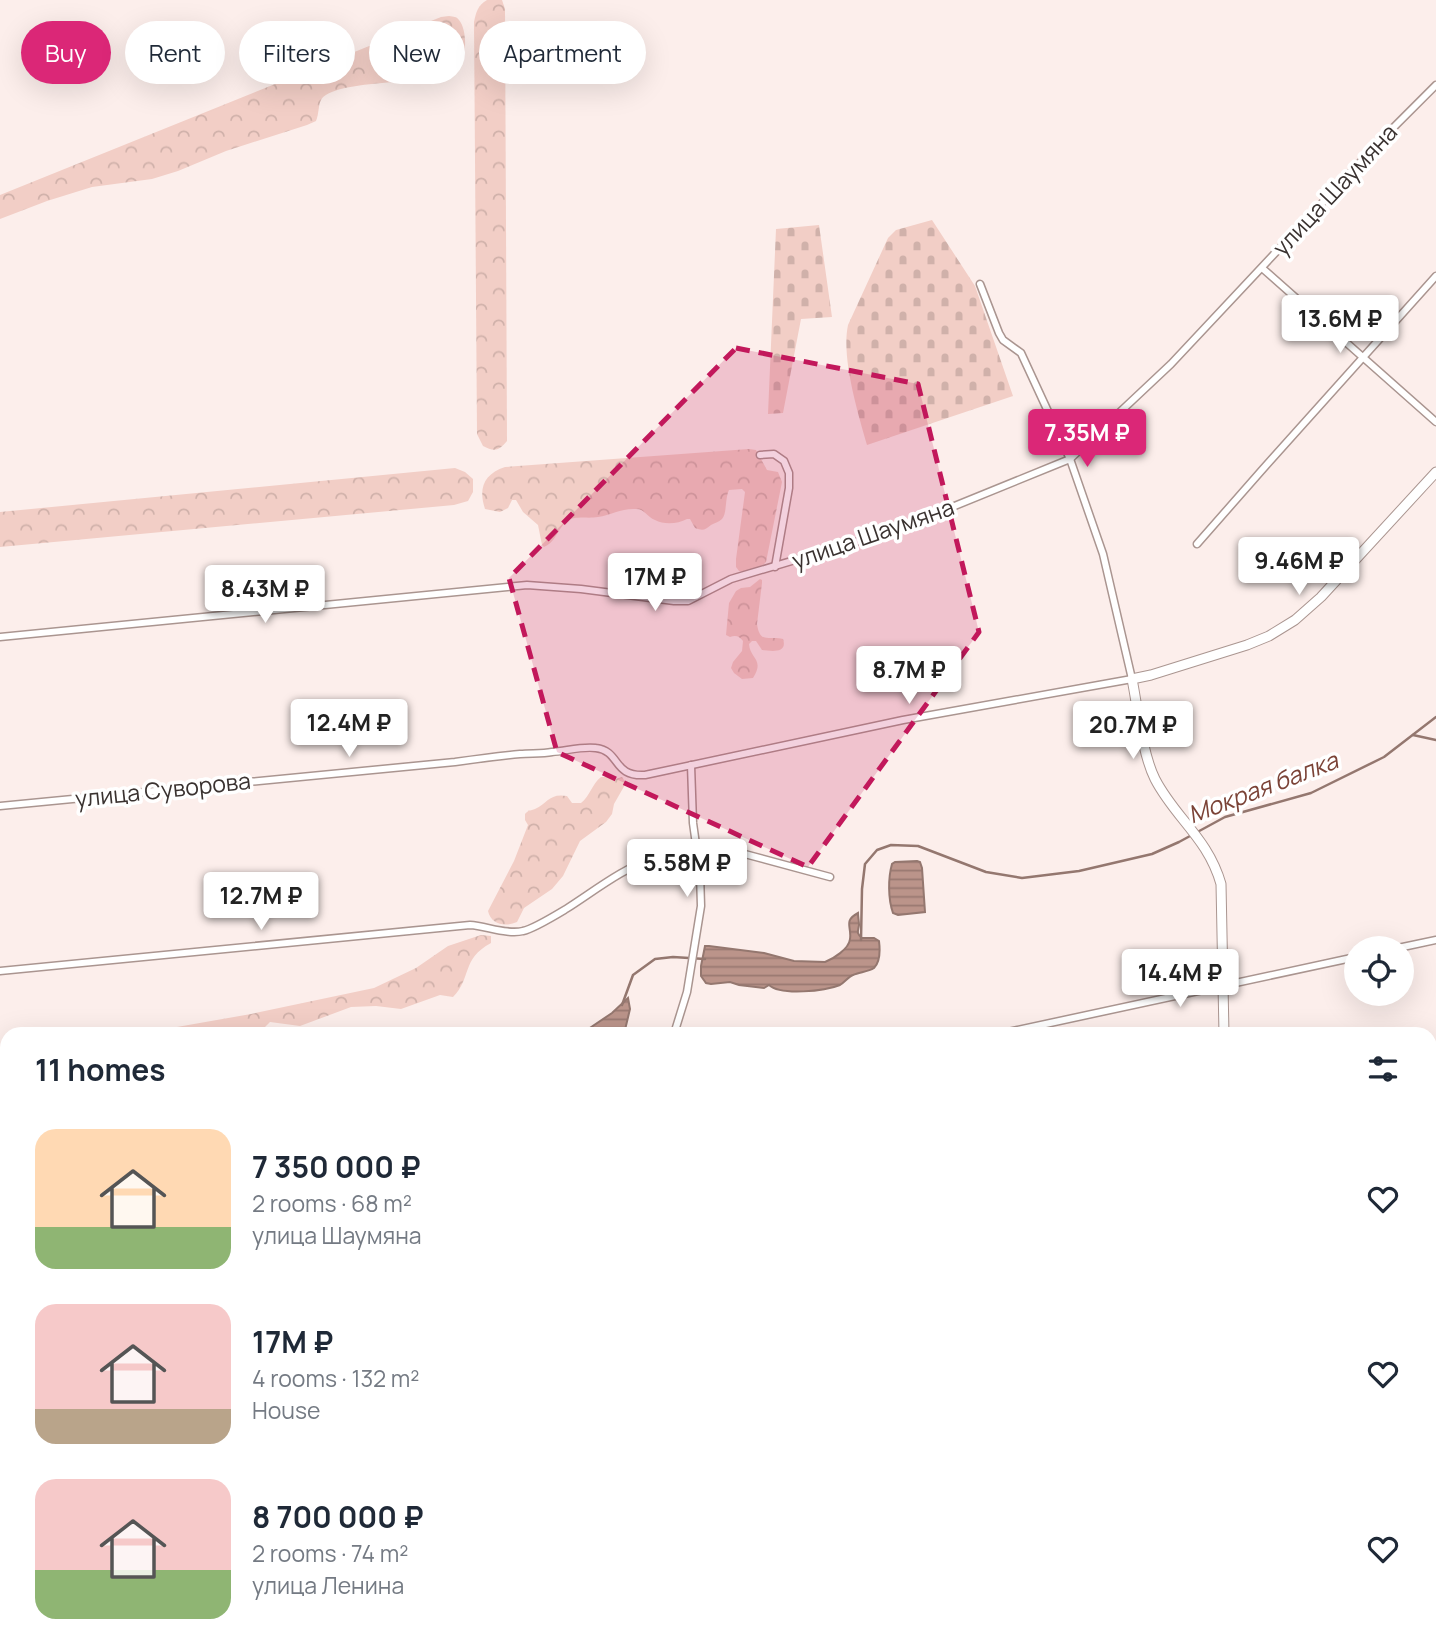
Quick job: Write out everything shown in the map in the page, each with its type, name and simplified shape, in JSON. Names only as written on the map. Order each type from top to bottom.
[{"type":"street","name":"улица Шаумяна","points":[[0,637],[527,585],[688,601],[731,579],[775,568],[935,514],[1070,459],[1171,364],[1391,129],[1436,85]]},
{"type":"street","points":[[1262,268],[1436,422]]},
{"type":"street","points":[[1197,544],[1436,276]]},
{"type":"street","points":[[980,284],[999,333],[1003,340],[1021,353],[1070,459],[1103,554],[1154,777],[1203,844],[1213,861],[1221,884],[1224,1027]]},
{"type":"street","points":[[760,455],[774,454],[784,461],[789,473],[789,488],[775,568]]},
{"type":"street","points":[[1132,679],[1151,676],[1247,645],[1269,636],[1295,620],[1321,597],[1436,472]]},
{"type":"street","name":"улица Суворова","points":[[0,806],[591,747],[606,751],[628,774],[645,775],[903,720],[1132,679]]},
{"type":"street","points":[[676,1027],[687,992],[699,924],[701,890],[692,823],[691,765]]},
{"type":"street","points":[[696,849],[741,853],[830,877]]},
{"type":"street","points":[[0,971],[470,925],[523,931],[557,915],[619,874],[646,862],[664,857],[698,859]]},
{"type":"street","points":[[1414,945],[1436,940]]},
{"type":"street","points":[[1032,1027],[1344,960]]},
{"type":"highlighted area","points":[[736,348],[918,384],[979,632],[808,867],[557,752],[509,578]]},
{"type":"green space","points":[[487,0],[502,0],[505,9],[505,21],[479,21],[479,84],[505,84],[507,441],[499,449],[493,450],[483,446],[477,434],[474,22],[481,4]]},
{"type":"green space","points":[[449,16],[459,21],[431,21]]},
{"type":"green space","points":[[369,46],[371,84],[329,94],[321,100],[316,121],[226,151],[178,171],[152,179],[92,187],[0,219],[0,195],[275,84],[355,84],[355,52]]},
{"type":"green space","points":[[932,220],[975,286],[1013,396],[867,445],[849,369],[846,338],[848,325],[888,238],[896,230]]},
{"type":"green space","points":[[819,225],[832,317],[801,319],[783,413],[768,414],[776,229]]},
{"type":"green space","points":[[756,450],[767,470],[778,472],[782,482],[766,562],[750,570],[739,571],[736,567],[745,492],[742,489],[729,490],[724,517],[704,530],[695,528],[690,519],[663,523],[652,519],[642,510],[631,509],[598,517],[569,520],[551,543],[544,547],[538,525],[523,512],[516,500],[512,500],[508,508],[500,512],[485,509],[483,501],[484,483],[492,474],[505,467]]},
{"type":"green space","points":[[455,468],[473,479],[473,492],[468,501],[454,505],[0,547],[0,512]]},
{"type":"green space","points":[[760,579],[762,583],[758,631],[766,638],[783,639],[784,644],[781,649],[770,651],[762,650],[756,641],[752,641],[749,644],[750,649],[758,667],[753,678],[742,679],[731,668],[742,651],[743,641],[737,636],[726,635],[729,603],[736,591],[750,587]]},
{"type":"green space","points":[[601,777],[613,780],[622,777],[626,783],[614,804],[612,814],[606,822],[580,841],[563,876],[552,889],[524,908],[517,922],[496,922],[488,911],[514,861],[528,825],[525,814],[556,796],[567,796],[572,803],[581,803]]},
{"type":"green space","points":[[481,935],[491,936],[491,943],[475,956],[463,983],[453,997],[440,995],[401,1009],[351,1007],[300,1026],[270,1022],[265,1027],[177,1027],[374,988],[416,968],[448,946]]},
{"type":"shaded area","points":[[917,861],[922,868],[925,912],[898,915],[893,913],[889,888],[892,864]]},
{"type":"shaded area","points":[[858,913],[858,934],[862,938],[879,941],[879,958],[874,968],[851,976],[840,985],[814,991],[793,991],[769,985],[764,988],[730,982],[711,984],[706,983],[701,976],[705,946],[764,953],[794,961],[825,962],[847,946],[850,939],[849,922]]},
{"type":"shaded area","points":[[628,998],[630,1009],[626,1027],[591,1027]]},
{"type":"waterway","name":"Мокрая балка","points":[[861,940],[865,864],[877,850],[891,845],[918,846],[986,872],[1022,878],[1079,871],[1152,854],[1225,817],[1311,793],[1384,757],[1436,717]]},
{"type":"waterway","points":[[1413,735],[1436,740]]},
{"type":"waterway","name":"Мокрая балка","points":[[622,1005],[633,975],[655,959],[705,959]]}]
